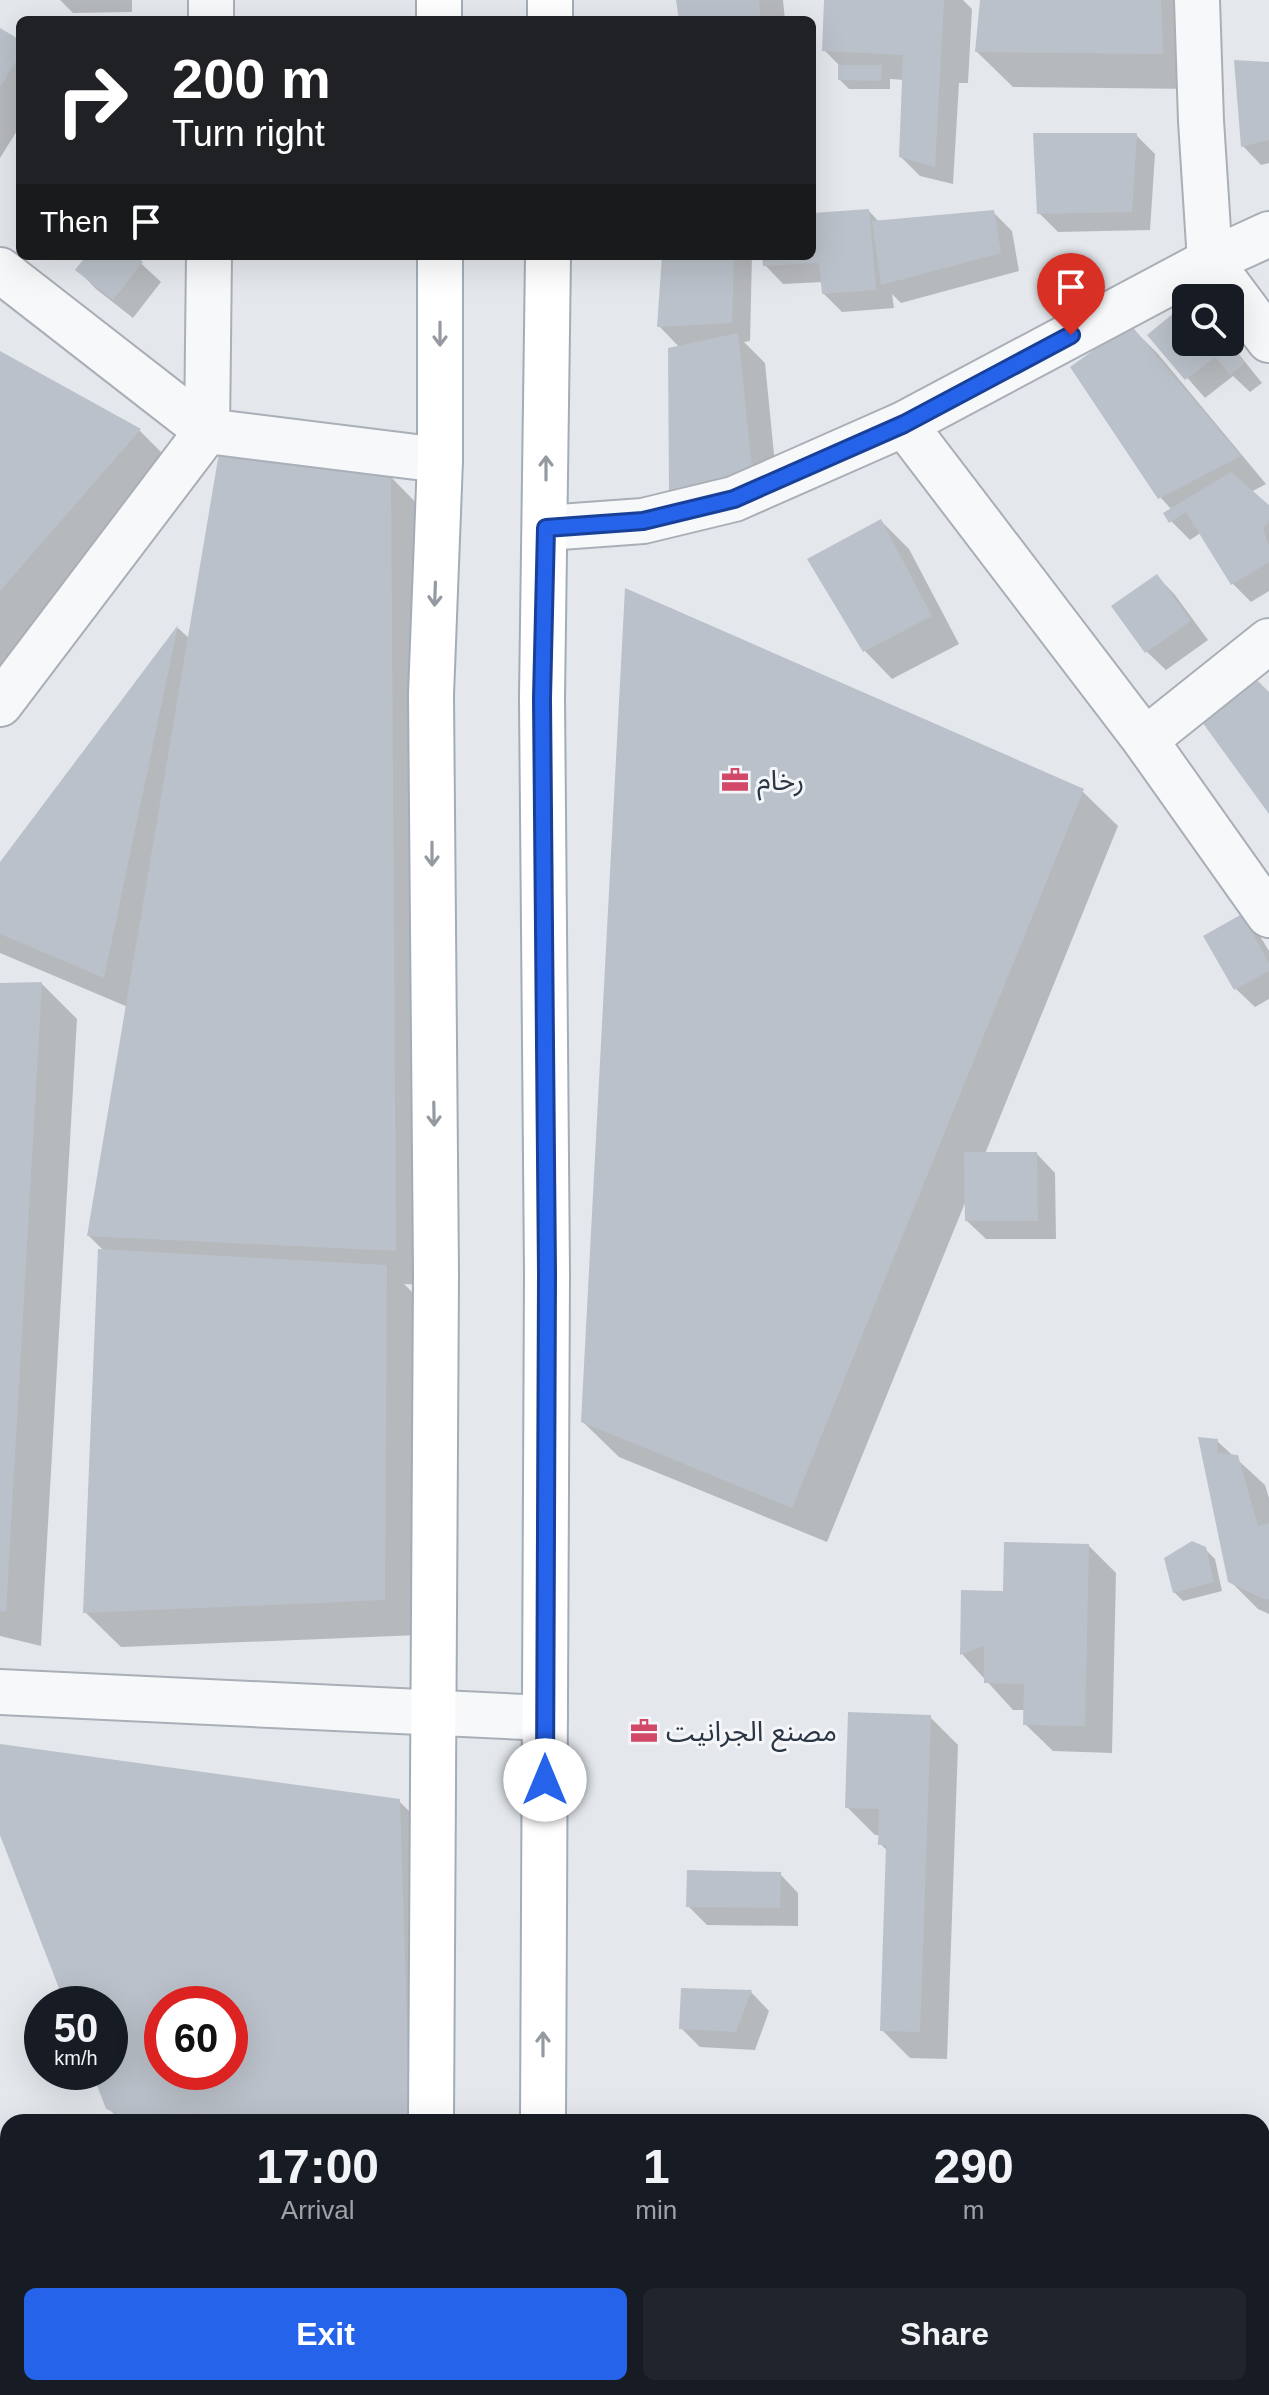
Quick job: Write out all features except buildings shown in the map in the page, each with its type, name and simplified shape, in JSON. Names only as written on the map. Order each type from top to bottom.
[{"type":"main road","points":[[431,2114],[436,1274],[431,695],[440,460],[440,260]]},
{"type":"main road","points":[[543,2114],[547,1274],[542,698],[548,260]]},
{"type":"street","points":[[1197,0],[1210,261],[1269,340]]},
{"type":"street","points":[[546,528],[643,521],[734,499],[904,424],[1210,261],[1269,234]]},
{"type":"street","points":[[0,704],[207,431],[209,260]]},
{"type":"street","points":[[0,270],[207,431],[440,460]]},
{"type":"street","points":[[904,424],[1145,740],[1269,915]]},
{"type":"street","points":[[1145,740],[1269,641]]},
{"type":"street","points":[[0,1692],[545,1718]]},
{"type":"place","name":"رخام","points":[[735,780]]},
{"type":"place","name":"مصنع الجرانيت","points":[[644,1731]]},
{"type":"route","points":[[545,1780],[547,1274],[542,698],[546,528],[643,521],[734,499],[904,424],[1071,335]]}]
